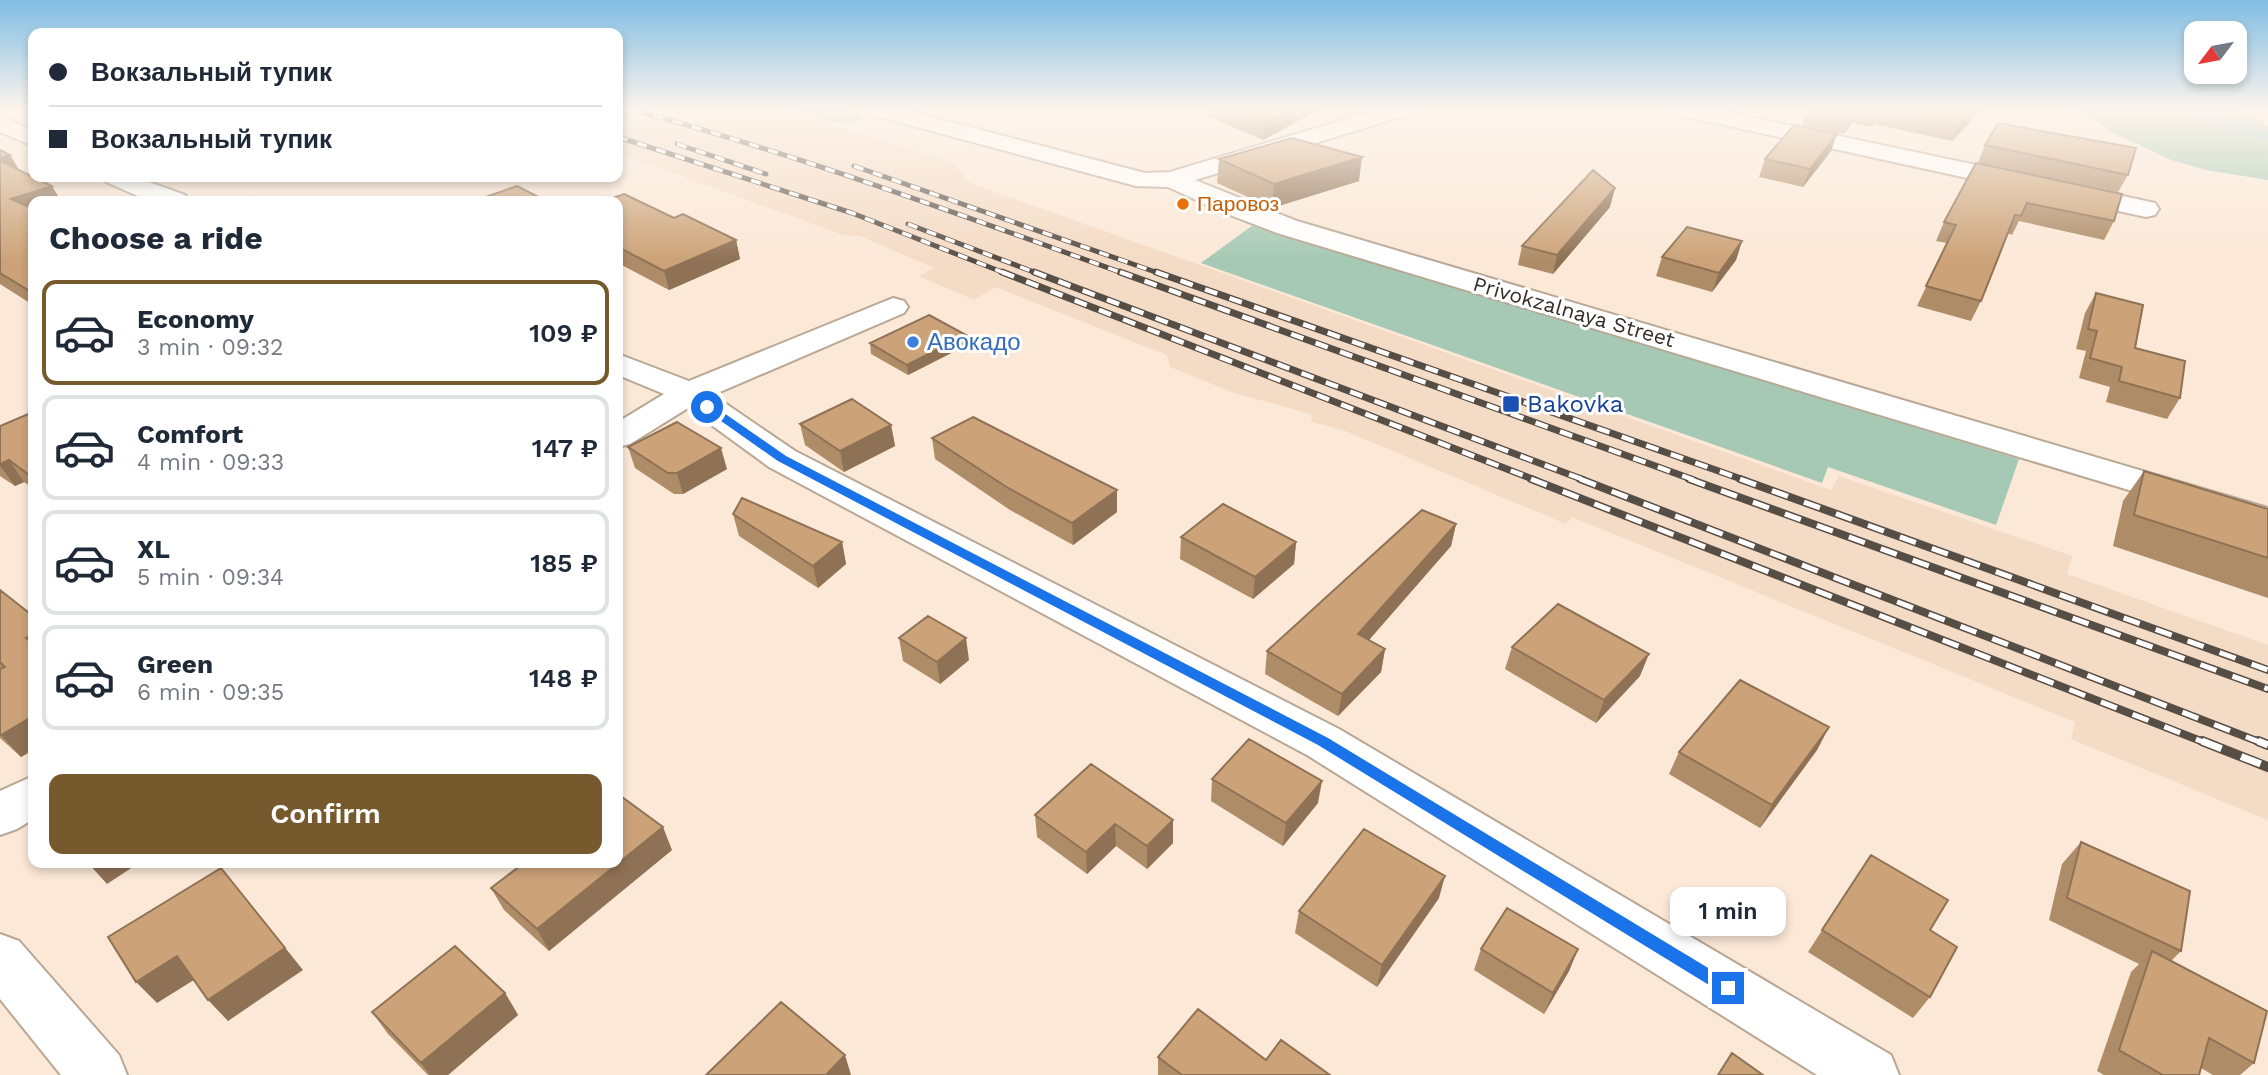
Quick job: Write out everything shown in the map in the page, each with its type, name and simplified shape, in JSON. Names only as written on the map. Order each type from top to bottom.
[{"type":"street","name":"Privokzalnaya Street","points":[[1061,160],[1129,179],[1145,181],[1172,178],[1231,206],[1287,227],[2268,520]]},
{"type":"street","points":[[1172,178],[1232,160]]},
{"type":"street","points":[[1920,160],[2146,209]]},
{"type":"street","points":[[126,182],[158,196]]},
{"type":"street","points":[[623,434],[689,393],[893,307]]},
{"type":"street","points":[[623,366],[689,393],[782,459],[1323,742],[1870,1075]]},
{"type":"street","points":[[0,815],[28,798]]},
{"type":"street","points":[[0,958],[98,1075]]},
{"type":"shaded area","points":[[638,160],[944,160],[953,163],[970,183],[1831,490],[1839,476],[2072,556],[2067,574],[2268,645],[2268,820],[2071,739],[2075,722],[1572,517],[1566,524],[1343,430],[1312,422],[1311,414],[1234,393],[1170,367],[1167,355],[995,287],[974,300],[919,276],[934,268],[860,236],[843,235]]},
{"type":"green space","points":[[2172,160],[2268,160],[2268,180],[2206,170]]},
{"type":"green space","points":[[1253,225],[2019,459],[1996,525],[1828,467],[1822,483],[1201,263]]},
{"type":"building","points":[[1222,160],[1352,160],[1274,184]]},
{"type":"building","points":[[1770,160],[1817,160],[1810,169]]},
{"type":"building","points":[[2057,160],[2132,160],[2128,175]]},
{"type":"building","points":[[0,161],[28,174],[28,182],[44,182],[52,186],[11,199],[28,207],[28,290],[0,273]]},
{"type":"building","points":[[1976,163],[2122,194],[2114,221],[2027,203],[2021,216],[2015,215],[1981,301],[1926,286],[1956,225],[1944,222]]},
{"type":"building","points":[[1593,170],[1615,188],[1557,255],[1522,246]]},
{"type":"building","points":[[517,186],[536,196],[488,196]]},
{"type":"building","points":[[624,194],[674,218],[683,214],[736,240],[664,271],[623,250],[623,196],[618,196]]},
{"type":"building","points":[[1687,227],[1742,241],[1719,273],[1662,257]]},
{"type":"building","points":[[2096,293],[2143,305],[2135,348],[2185,361],[2180,398],[2119,381],[2122,367],[2090,358],[2097,331],[2088,329]]},
{"type":"building","points":[[929,315],[966,335],[907,365],[870,343]]},
{"type":"building","points":[[852,399],[891,425],[840,451],[800,424]]},
{"type":"building","points":[[28,414],[28,474],[9,460],[0,464],[0,426]]},
{"type":"building","points":[[973,417],[1117,490],[1072,523],[1008,488],[932,438]]},
{"type":"building","points":[[677,422],[721,448],[677,473],[668,473],[628,447]]},
{"type":"building","points":[[2144,471],[2268,509],[2268,558],[2134,515]]},
{"type":"building","points":[[742,498],[842,542],[813,566],[733,514]]},
{"type":"building","points":[[1223,504],[1296,542],[1255,577],[1181,537]]},
{"type":"building","points":[[1422,510],[1456,524],[1358,634],[1385,649],[1342,694],[1267,651]]},
{"type":"building","points":[[0,590],[28,612],[28,719],[1,735],[0,669],[5,667],[0,662]]},
{"type":"building","points":[[1558,604],[1649,654],[1604,700],[1512,647]]},
{"type":"building","points":[[928,616],[966,638],[937,662],[899,638]]},
{"type":"building","points":[[1740,680],[1829,727],[1772,805],[1679,752]]},
{"type":"building","points":[[1249,739],[1322,781],[1286,823],[1212,779]]},
{"type":"building","points":[[1091,764],[1173,820],[1147,846],[1115,824],[1086,852],[1035,815]]},
{"type":"building","points":[[623,798],[663,827],[623,859]]},
{"type":"building","points":[[1364,829],[1445,876],[1382,965],[1299,911]]},
{"type":"building","points":[[2081,842],[2190,891],[2181,951],[2067,898]]},
{"type":"building","points":[[1871,855],[1948,900],[1930,930],[1957,947],[1930,997],[1822,930]]},
{"type":"building","points":[[221,868],[285,948],[208,1000],[177,956],[136,982],[108,937]]},
{"type":"building","points":[[517,868],[612,868],[537,929],[491,888]]},
{"type":"building","points":[[1507,908],[1578,949],[1553,993],[1481,949]]},
{"type":"building","points":[[455,946],[505,993],[421,1063],[372,1012]]},
{"type":"building","points":[[2152,951],[2267,1011],[2254,1063],[2209,1038],[2199,1075],[2163,1075],[2119,1050]]},
{"type":"building","points":[[781,1002],[845,1055],[826,1075],[706,1075]]},
{"type":"building","points":[[1198,1009],[1266,1060],[1281,1040],[1330,1075],[1182,1075],[1158,1057]]},
{"type":"building","points":[[1732,1053],[1763,1075],[1718,1075]]},
{"type":"railway","points":[[689,160],[852,213],[1007,274]]},
{"type":"railway","points":[[725,160],[766,174]]},
{"type":"railway","points":[[798,160],[942,208],[1125,274]]},
{"type":"railway","points":[[854,166],[1161,274]]},
{"type":"railway","points":[[908,224],[1039,274]]},
{"type":"railway","points":[[1002,272],[1535,480]]},
{"type":"railway","points":[[1034,272],[1584,480]]},
{"type":"railway","points":[[1120,272],[1694,480]]},
{"type":"railway","points":[[1156,272],[1744,480]]},
{"type":"railway","points":[[1531,479],[2206,743]]},
{"type":"railway","points":[[1580,479],[2262,743]]},
{"type":"railway","points":[[1689,479],[2268,689]]},
{"type":"railway","points":[[1740,479],[2268,670]]},
{"type":"railway","points":[[2202,741],[2268,767]]},
{"type":"railway","points":[[2258,741],[2268,745]]},
{"type":"place","name":"Паровоз","points":[[1183,204]]},
{"type":"place","name":"Авокадо","points":[[913,342]]},
{"type":"place","name":"Bakovka","points":[[1511,404]]},
{"type":"route","points":[[707,407],[782,459],[1323,742],[1728,988]]}]
